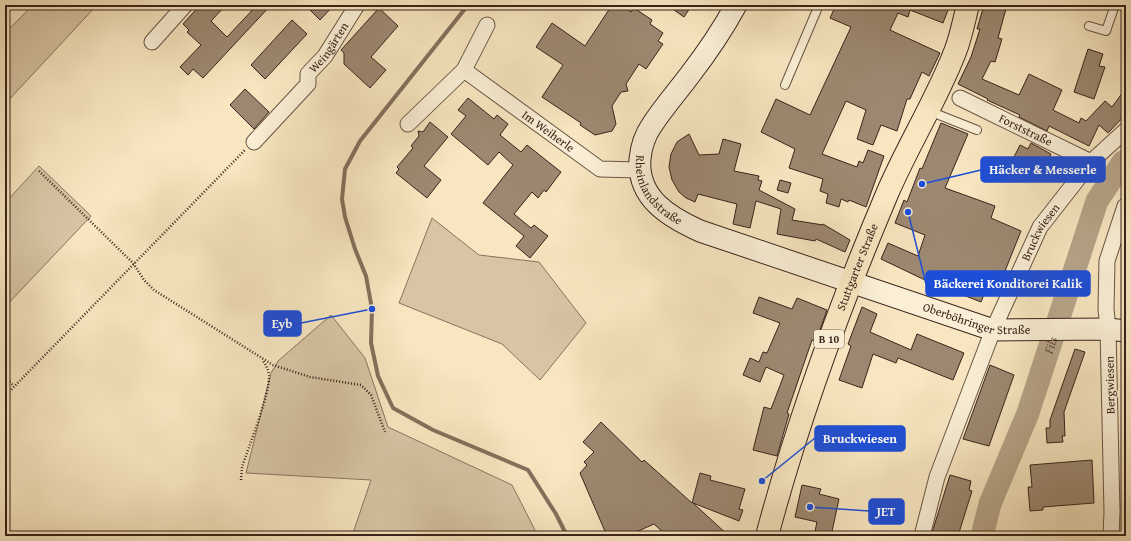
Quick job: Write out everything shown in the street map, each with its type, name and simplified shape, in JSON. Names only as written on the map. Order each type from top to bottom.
[{"type":"main road","name":"Rheinlandstraße","points":[[736,5],[692,73],[651,126],[641,150],[639,170],[643,183],[650,198],[663,211],[678,221],[726,241],[851,280]]},
{"type":"main road","name":"Stuttgarter Straße","points":[[767,536],[781,483],[808,398],[851,280],[888,191],[956,50],[968,5]]},
{"type":"main road","name":"Oberböhringer Straße","points":[[851,280],[993,330],[1117,330]]},
{"type":"street","name":"Weingärten","points":[[254,142],[308,84],[308,74],[324,56],[357,5]]},
{"type":"street","points":[[152,42],[182,6]]},
{"type":"street","points":[[408,124],[464,70],[487,25]]},
{"type":"street","name":"Im Weiherle","points":[[464,70],[600,169],[639,170]]},
{"type":"street","name":"Forststraße","points":[[960,98],[986,109],[1091,162]]},
{"type":"street","name":"Bruckwiesen","points":[[922,536],[937,477],[993,330],[1040,227],[1091,162],[1126,130]]},
{"type":"street","points":[[1117,330],[1106,309],[1107,261],[1125,206]]},
{"type":"street","name":"Bergwiesen","points":[[1111,536],[1117,330]]},
{"type":"street","points":[[1112,512],[1126,519]]},
{"type":"lane","points":[[785,85],[819,5]]},
{"type":"lane","points":[[1089,26],[1106,31],[1115,5]]},
{"type":"lane","points":[[928,110],[977,130]]},
{"type":"path","points":[[5,396],[133,263],[254,142]]},
{"type":"path","points":[[39,171],[133,263],[144,280],[154,290],[263,360],[286,371],[310,377],[361,385],[370,395],[385,432]]},
{"type":"path","points":[[241,480],[242,468],[264,399],[269,376],[263,360]]},
{"type":"path","points":[[5,378],[14,386]]},
{"type":"shaded area","points":[[33,5],[97,5],[5,104],[5,33]]},
{"type":"shaded area","points":[[39,166],[91,216],[5,307],[5,203]]},
{"type":"shaded area","points":[[432,218],[479,255],[539,262],[586,323],[540,380],[502,344],[399,303]]},
{"type":"shaded area","points":[[331,315],[365,358],[388,427],[512,485],[538,536],[352,536],[371,480],[246,473],[271,373],[278,361]]},
{"type":"building","points":[[200,5],[226,5],[211,21],[227,37],[257,5],[271,5],[203,78],[193,69],[188,75],[180,67],[201,45],[187,32],[189,30],[183,24]]},
{"type":"building","points":[[305,5],[334,5],[320,20]]},
{"type":"building","points":[[612,5],[621,5],[631,12],[634,8],[652,20],[650,24],[663,33],[658,41],[663,44],[646,69],[639,64],[626,84],[628,91],[621,92],[612,106],[616,124],[612,131],[595,135],[580,125],[581,123],[542,97],[563,65],[536,47],[552,23],[585,46]]},
{"type":"building","points":[[667,5],[692,5],[684,17]]},
{"type":"building","points":[[836,5],[935,5],[948,10],[943,23],[910,10],[908,17],[898,13],[890,30],[940,53],[929,76],[922,72],[910,99],[907,99],[897,131],[881,125],[873,145],[857,139],[866,110],[846,101],[822,154],[857,167],[859,161],[863,163],[868,150],[884,156],[866,207],[849,200],[848,202],[841,199],[839,207],[826,203],[828,194],[820,191],[823,179],[789,168],[795,149],[761,132],[776,99],[810,115],[851,27],[830,18]]},
{"type":"building","points":[[984,5],[1007,5],[998,38],[1002,39],[995,62],[991,61],[982,79],[1019,95],[1029,74],[1062,90],[1053,110],[1079,123],[1081,118],[1086,121],[1105,101],[1112,107],[1126,88],[1126,114],[1108,133],[1099,125],[1089,146],[1049,126],[1047,131],[1019,117],[1020,115],[987,100],[988,99],[958,84],[971,57],[980,29],[977,29]]},
{"type":"building","points":[[379,8],[398,26],[371,57],[386,70],[370,88],[344,64],[344,53],[341,50]]},
{"type":"building","points":[[292,20],[307,34],[265,79],[251,65]]},
{"type":"building","points":[[1088,49],[1103,54],[1099,66],[1105,67],[1094,99],[1074,92]]},
{"type":"building","points":[[245,89],[269,112],[254,129],[230,105]]},
{"type":"building","points":[[468,98],[494,119],[497,115],[508,124],[500,135],[521,152],[527,145],[561,172],[546,192],[544,190],[538,198],[532,192],[514,214],[531,228],[534,225],[548,236],[530,258],[516,246],[524,236],[483,203],[513,165],[499,152],[488,165],[451,134],[466,116],[458,110]]},
{"type":"building","points":[[430,122],[448,137],[424,166],[441,180],[427,198],[396,173],[399,169],[397,167],[413,148],[411,146],[419,136],[418,131],[423,132]]},
{"type":"building","points":[[941,123],[968,134],[945,188],[995,206],[991,218],[1021,231],[1003,276],[993,272],[981,302],[925,280],[881,259],[888,243],[918,256],[925,235],[895,223],[904,200],[907,202],[920,168],[922,169]]},
{"type":"building","points":[[689,134],[699,155],[719,154],[723,139],[741,144],[734,171],[759,176],[758,180],[762,181],[759,190],[795,209],[792,220],[823,224],[850,240],[845,252],[816,239],[815,241],[777,234],[781,209],[756,201],[750,228],[733,224],[737,204],[698,194],[695,202],[686,198],[679,192],[672,180],[669,167],[671,154],[677,142]]},
{"type":"building","points":[[1031,143],[1051,154],[1043,171],[1014,157],[1020,145],[1028,149]]},
{"type":"building","points":[[780,180],[791,183],[788,193],[777,190]]},
{"type":"building","points":[[759,297],[792,309],[797,298],[827,310],[816,341],[812,340],[787,413],[789,414],[777,456],[753,450],[764,407],[771,409],[784,375],[766,367],[760,382],[743,375],[750,358],[759,362],[763,352],[767,353],[780,323],[753,313]]},
{"type":"building","points":[[862,307],[877,314],[870,332],[911,350],[917,334],[964,353],[953,380],[898,358],[896,363],[873,354],[862,388],[839,380],[851,346],[848,344]]},
{"type":"building","points":[[1075,349],[1085,352],[1064,412],[1065,436],[1062,436],[1063,442],[1047,443],[1046,428],[1050,428],[1050,420]]},
{"type":"building","points":[[990,365],[1014,375],[989,446],[963,439]]},
{"type":"building","points":[[601,422],[642,462],[644,460],[692,503],[700,473],[711,476],[710,480],[745,489],[739,509],[743,510],[739,521],[693,503],[729,536],[667,536],[654,524],[627,536],[607,536],[580,473],[587,465],[584,462],[594,452],[583,442]]},
{"type":"building","points":[[1092,460],[1094,503],[1043,507],[1043,510],[1030,511],[1028,487],[1032,487],[1030,465]]},
{"type":"building","points":[[950,475],[971,481],[969,490],[972,491],[958,536],[931,536]]},
{"type":"building","points":[[802,485],[821,489],[819,494],[839,499],[831,536],[814,536],[817,522],[795,517]]},
{"type":"waterway","points":[[468,5],[360,141],[345,169],[342,199],[345,217],[355,249],[366,276],[372,309],[371,343],[378,376],[393,408],[433,430],[528,470],[556,514],[567,536]]},
{"type":"waterway","name":"Fils","points":[[982,536],[990,504],[1028,413],[1097,201],[1123,162],[1126,161]]},
{"type":"place","name":"Häcker & Messerle","points":[[922,184]]},
{"type":"place","name":"Bäckerei Konditorei Kalik","points":[[908,212]]},
{"type":"place","name":"Eyb","points":[[372,309]]},
{"type":"place","name":"Bruckwiesen","points":[[762,481]]},
{"type":"place","name":"JET","points":[[810,507]]}]
